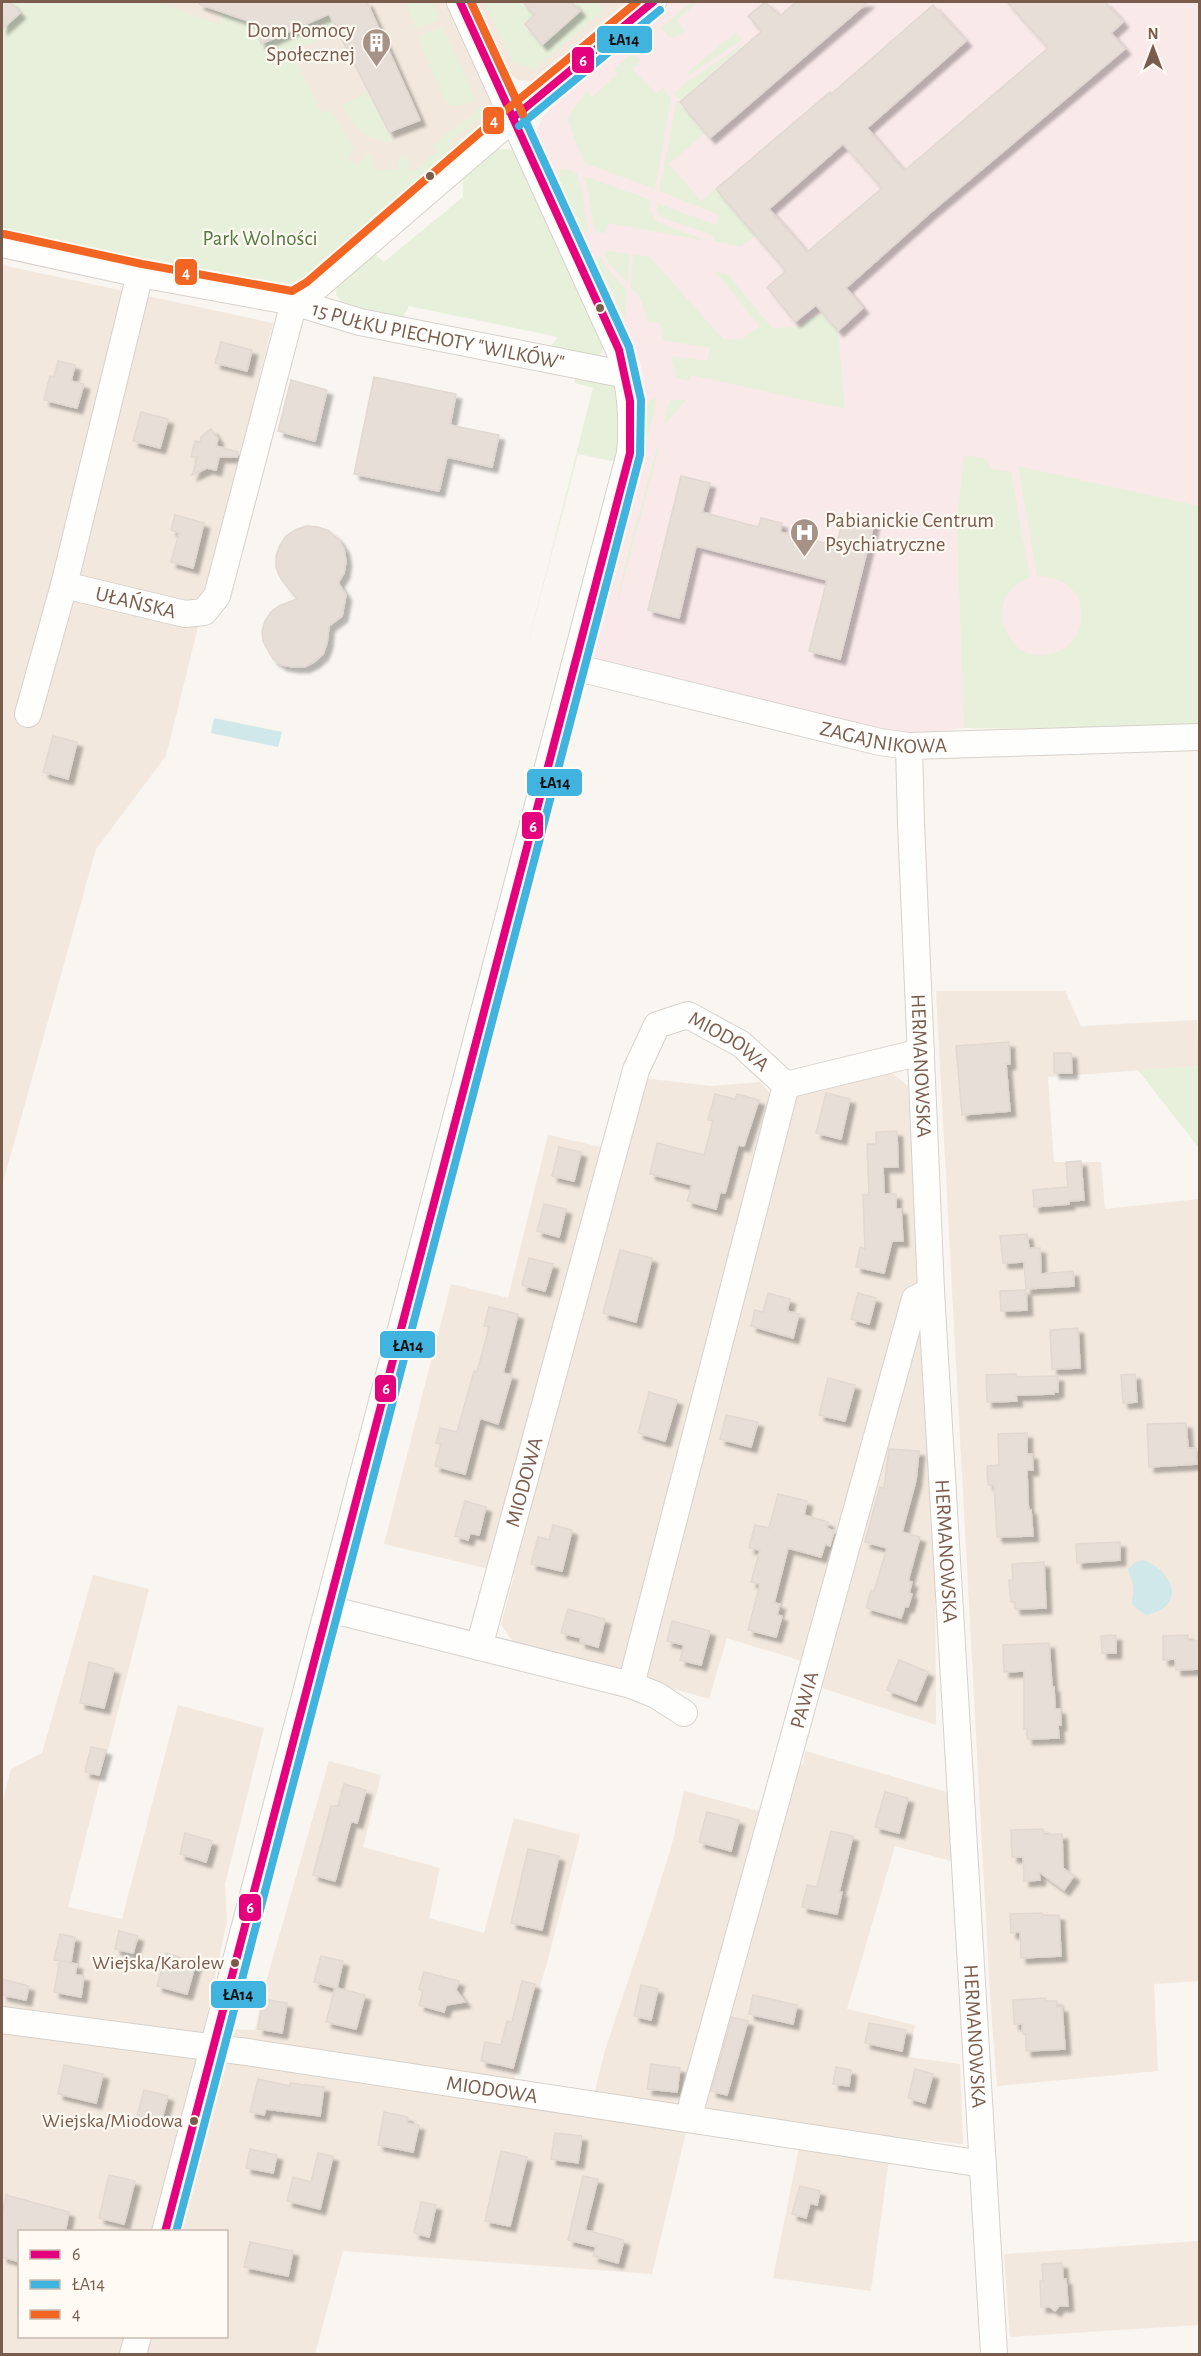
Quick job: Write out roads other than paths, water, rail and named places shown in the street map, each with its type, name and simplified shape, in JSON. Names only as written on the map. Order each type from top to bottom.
[{"type":"street","points":[[166,2230],[630,453],[633,421],[627,375],[619,350],[460,2]]},
{"type":"street","points":[[294,302],[312,290],[388,227],[513,118],[653,2]]},
{"type":"street","name":"15 PUŁKU PIECHOTY \"WILKÓW\"","points":[[2,244],[294,302],[360,322],[627,375]]},
{"type":"street","points":[[28,714],[63,585],[140,273]]},
{"type":"street","name":"UŁAŃSKA","points":[[63,585],[185,614],[204,612],[217,596],[294,302]]},
{"type":"street","name":"ZAGAJNIKOWA","points":[[574,667],[880,742],[909,746],[1200,737]]},
{"type":"street","name":"HERMANOWSKA","points":[[909,746],[931,1291],[994,2355]]},
{"type":"street","name":"MIODOWA","points":[[478,1647],[636,1070],[657,1025],[687,1016],[741,1044],[786,1085],[631,1685]]},
{"type":"street","points":[[786,1085],[921,1052]]},
{"type":"street","name":"PAWIA","points":[[688,2119],[915,1299],[931,1291]]},
{"type":"street","points":[[329,1609],[631,1685],[656,1695],[684,1713]]},
{"type":"street","name":"MIODOWA","points":[[2,2020],[214,2047],[982,2164]]},
{"type":"street","points":[[133,2355],[138,2338]]},
{"type":"water","points":[[214,718],[282,732],[278,747],[211,733]]},
{"type":"water","points":[[1143,1560],[1162,1572],[1172,1589],[1167,1605],[1159,1611],[1146,1615],[1133,1604],[1133,1585],[1128,1569],[1134,1563]]},
{"type":"place","name":"Dom Pomocy Społecznej","points":[[376,68]]},
{"type":"place","name":"Pabianickie Centrum Psychiatryczne","points":[[804,558]]},
{"type":"place","name":"Wiejska/Karolew","points":[[235,1963]]},
{"type":"place","name":"Wiejska/Miodowa","points":[[194,2121]]},
{"type":"park label","name":"Park Wolności","points":[[260,238]]}]
